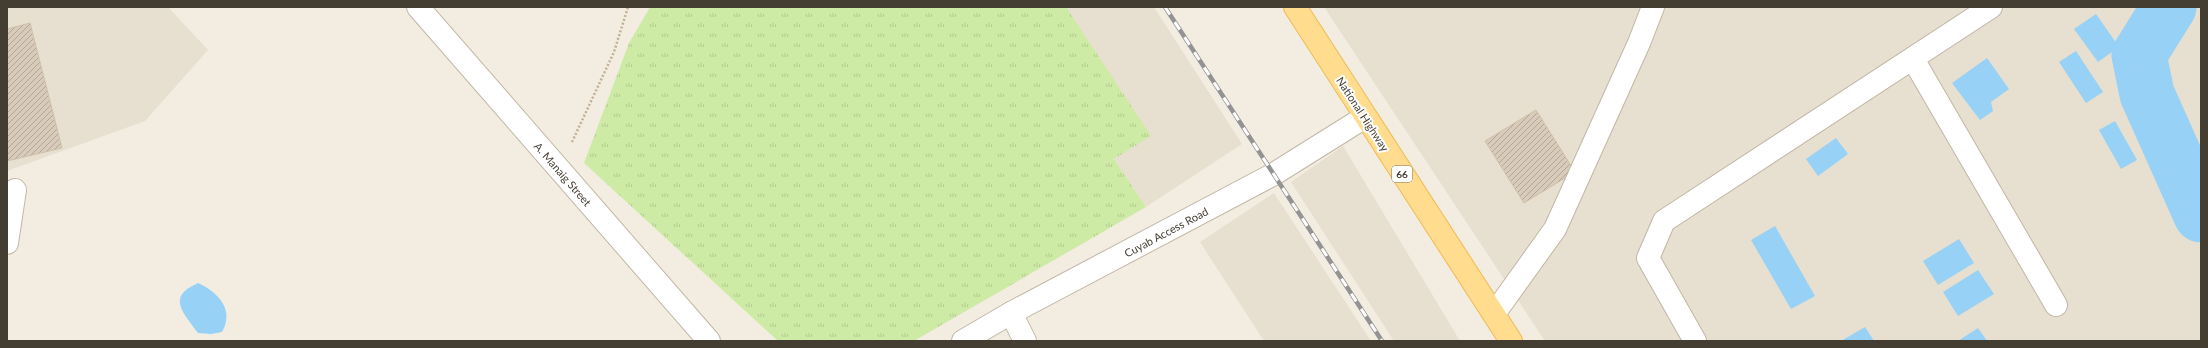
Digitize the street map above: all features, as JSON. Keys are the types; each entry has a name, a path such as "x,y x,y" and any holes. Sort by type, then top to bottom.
{"main road":[{"name":"National Highway","path":"1295,7 1511,341"}],"street":[{"name":"A. Manaig Street","path":"418,7 709,341"},
{"path":"1494,314 1555,229 1639,43 1653,7"},
{"path":"1695,341 1648,258 1664,221 1913,59 1990,7"},
{"path":"1913,59 2056,305"},
{"name":"Cuyab Access Road","path":"963,341 1011,313 1274,174 1365,117"},
{"path":"7,243 15,190"},
{"path":"1011,313 1025,341"}],"path":[{"path":"559,170 614,52 628,7"}],"shaded area":[{"path":"7,7 168,7 208,50 145,121 7,171"},
{"path":"1066,7 1154,7 1242,144 1146,207 1114,159 1150,136"},
{"path":"1324,7 2201,7 2201,341 1545,341"},
{"path":"1343,146 1460,341 1394,341 1291,182"},
{"path":"1274,193 1371,341 1264,341 1200,242"}],"green space":[{"path":"650,7 1066,7 1151,136 1114,159 1146,207 914,341 778,341 584,163 629,43"}],"water":[{"path":"2096,14 2119,47 2098,62 2074,29"},
{"path":"2076,51 2103,92 2086,103 2059,62"},
{"path":"1987,58 2009,89 1991,102 1993,111 1980,120 1952,83"},
{"path":"2115,121 2137,160 2121,169 2099,130"},
{"path":"1836,138 1848,154 1818,176 1806,159"},
{"path":"1775,226 1815,296 1791,309 1751,240"},
{"path":"1959,239 1974,263 1938,285 1923,261"},
{"path":"1978,270 1994,294 1958,316 1943,292"},
{"path":"198,283 212,291 218,297 225,309 227,316 226,324 222,332 211,334 198,333 183,312 180,305 182,294 188,288"},
{"path":"1865,327 1874,341 1841,341"},
{"path":"1978,328 1987,341 1958,341"}],"building":[{"path":"30,23 62,148 7,161 7,29"},
{"path":"1536,110 1575,172 1524,203 1485,141"}],"waterway":[{"path":"2169,7 2139,55 2147,94 2201,215"}],"railway":[{"path":"1165,7 1382,341"}]}
